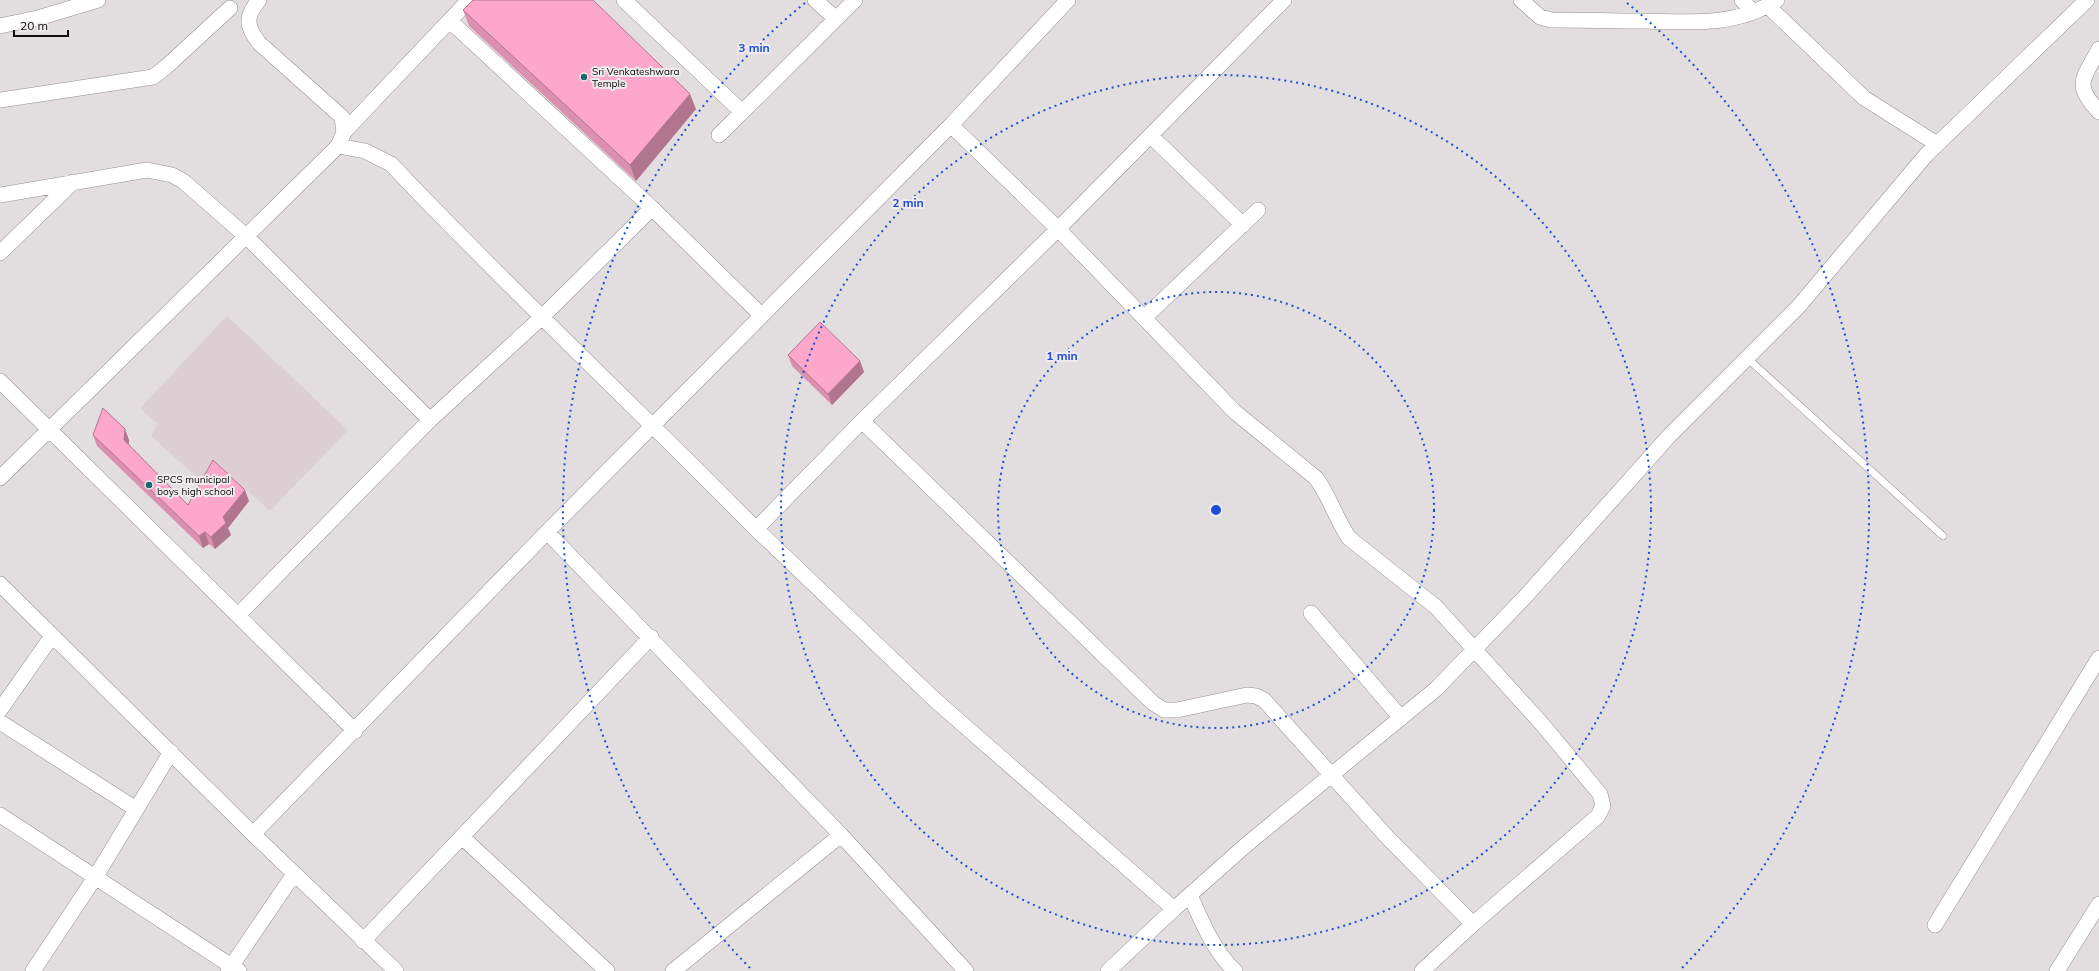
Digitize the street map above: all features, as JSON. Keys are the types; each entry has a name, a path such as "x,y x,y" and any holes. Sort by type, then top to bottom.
{"street":[{"path":"0,26 38,18 98,0"},
{"path":"259,0 252,9 248,21 251,32 259,43 342,117 341,139"},
{"path":"0,478 247,237 341,139 470,0"},
{"path":"624,0 742,112"},
{"path":"815,0 836,19"},
{"path":"719,135 854,0"},
{"path":"253,834 653,424 951,125 1068,0"},
{"path":"756,529 862,421 1058,230 1284,0"},
{"path":"1521,0 1540,17 1551,20 1707,22 1735,18 1753,12 1772,3 1864,98 1937,144"},
{"path":"1742,0 1753,12"},
{"path":"1108,971 1174,909 1262,832 1436,689 1525,597 1665,440 1812,292 1914,167 2087,0"},
{"path":"0,100 153,76 166,67 226,4 248,21"},
{"path":"450,21 652,208 761,315"},
{"path":"2099,49 2083,78 2082,88 2087,99 2099,112"},
{"path":"951,125 1058,230 1235,412 1316,478 1324,488 1340,524 1349,538 1432,604 1542,724 1600,794 1603,806 1598,816 1473,924 1422,971"},
{"path":"1151,136 1243,225"},
{"path":"341,139 391,164 542,317 653,424 756,529 935,700 1174,909"},
{"path":"0,195 147,170 172,175 183,181 247,237 430,420"},
{"path":"0,253 73,182"},
{"path":"238,614 430,420 542,317 652,208"},
{"path":"1144,318 1258,210"},
{"path":"0,381 51,429 355,731"},
{"path":"862,421 1153,703 1164,710 1177,710 1247,695 1256,696 1264,700 1388,838 1473,924"},
{"path":"547,532 842,835 966,971"},
{"path":"0,584 253,834 396,971"},
{"path":"1311,613 1401,718"},
{"path":"0,710 52,636"},
{"path":"363,941 650,637"},
{"path":"1935,925 2099,658"},
{"path":"0,722 136,809"},
{"path":"33,971 96,876 171,752"},
{"path":"0,815 96,876 233,969 294,874"},
{"path":"673,971 842,835"},
{"path":"462,837 606,971"},
{"path":"1190,895 1210,939 1226,962 1235,971"},
{"path":"2057,971 2099,904"}],"lane":[{"path":"1747,358 1943,536"}],"shaded area":[{"path":"227,316 348,430 270,511 220,466 201,481 151,436 158,424 140,408"}],"building":[{"path":"473,0 593,0 690,94 630,165 463,10"},
{"path":"820,322 860,361 828,394 788,355"},
{"name":"SPCS municipal boys high school","path":"103,408 125,429 124,440 188,505 213,460 245,490 223,517 226,523 211,537 205,532 199,536 93,435"}],"place":[{"name":"Sri Venkateshwara Temple","path":"584,77"},
{"name":"SPCS municipal boys high school","path":"149,485"}]}
